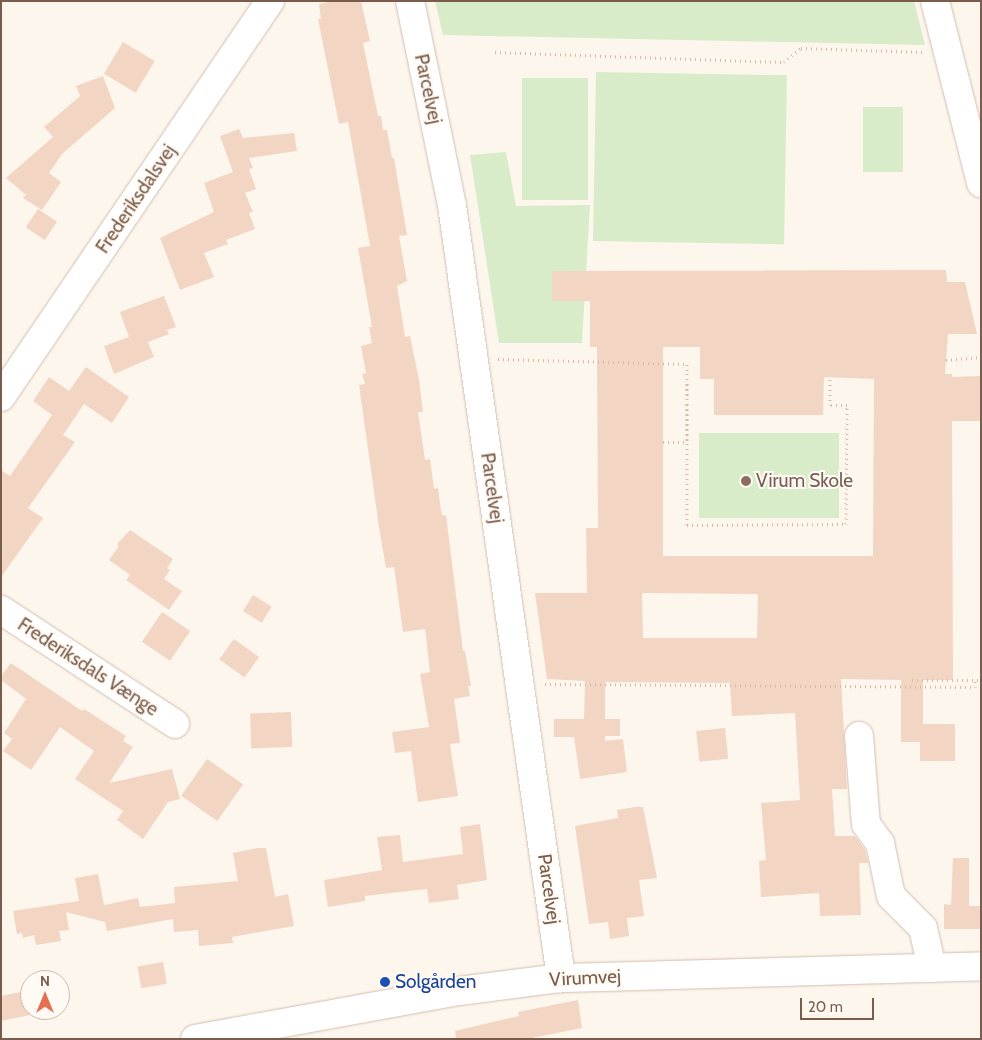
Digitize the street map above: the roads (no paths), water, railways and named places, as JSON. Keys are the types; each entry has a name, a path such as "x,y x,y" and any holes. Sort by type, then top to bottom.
{"street":[{"name":"Frederiksdalsvej","path":"1,397 270,1"},
{"name":"Parcelvej","path":"410,1 452,205 561,978"},
{"path":"935,1 981,183"},
{"name":"Frederiksdals Vænge","path":"1,610 175,724"},
{"path":"859,736 866,824 880,843 891,896 923,928 932,968"},
{"name":"Virumvej","path":"194,1039 459,991 561,978 981,966"}],"place":[{"name":"Virum Skole","path":"746,481"},
{"name":"Solgården","path":"385,982"}]}
